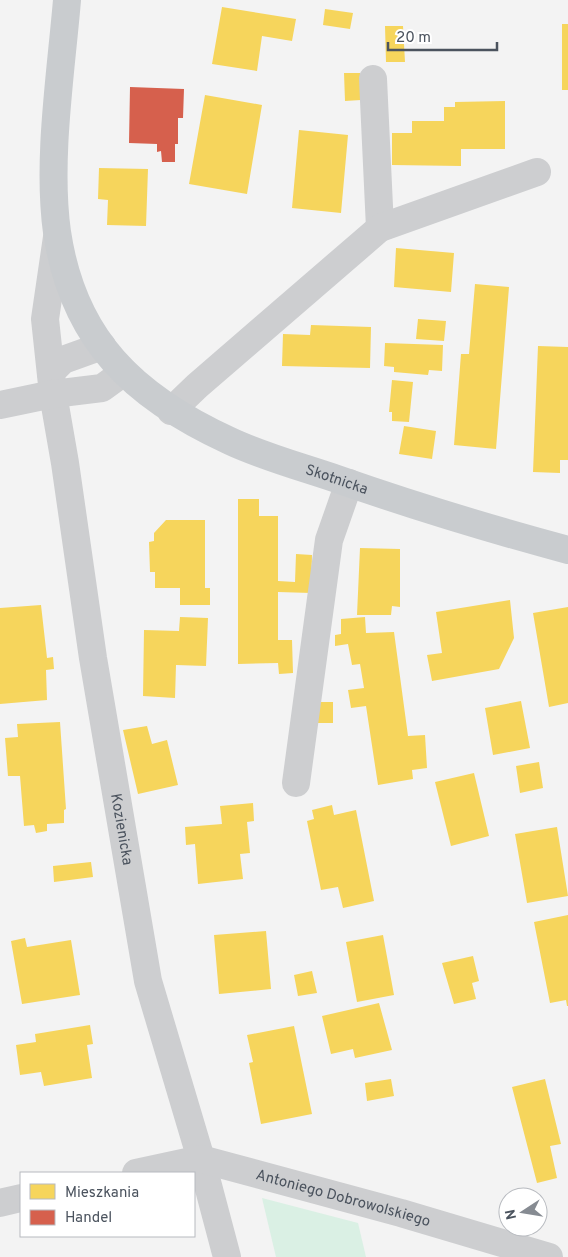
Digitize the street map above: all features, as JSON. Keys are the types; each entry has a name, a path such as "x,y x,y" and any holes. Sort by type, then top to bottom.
{"main road":[{"name":"Skotnicka","path":"67,0 55,152 54,193 57,233 68,280 84,322 124,372 146,393 172,411 231,442 480,526 568,550"}],"street":[{"path":"373,80 380,228"},
{"path":"172,411 204,380 380,228 537,172"},
{"path":"52,383 45,319 57,233"},
{"path":"52,383 63,360 102,346"},
{"path":"0,405 52,383 102,388 124,372"},
{"name":"Kozienicka","path":"52,383 67,472 93,658 148,981 201,1159 226,1257"},
{"path":"296,783 329,540 349,483"},
{"name":"Antoniego Dobrowolskiego","path":"141,1172 201,1159 401,1212 549,1257"},
{"path":"0,1202 20,1198"}],"green space":[{"path":"262,1198 358,1223 366,1257 276,1257"}],"building: Mieszkania":[{"path":"222,7 296,19 292,41 262,36 257,71 212,64"},
{"path":"325,9 353,13 350,29 323,25"},
{"path":"562,24 568,24 568,90 562,90"},
{"path":"385,26 403,26 405,62 386,62"},
{"path":"344,73 360,73 361,100 345,101"},
{"path":"205,95 262,105 247,194 189,184"},
{"path":"505,101 505,149 461,149 461,166 392,165 392,133 412,133 412,121 444,121 444,107 455,107 455,102"},
{"path":"299,130 348,135 341,213 292,208"},
{"path":"99,168 148,169 146,226 107,225 108,200 98,199"},
{"path":"396,248 454,253 451,292 394,287"},
{"path":"475,284 509,287 496,449 454,445 461,354 469,354"},
{"path":"418,319 446,321 444,341 416,339"},
{"path":"311,325 371,327 370,368 282,366 283,334 310,335"},
{"path":"385,343 443,345 442,371 429,370 428,375 394,372 394,367 384,366"},
{"path":"538,346 568,347 568,460 560,460 560,473 533,472"},
{"path":"392,380 413,382 409,422 392,421 392,412 389,412"},
{"path":"404,426 436,431 432,459 399,454"},
{"path":"238,499 259,499 259,516 278,516 278,581 295,582 296,554 312,555 311,593 278,592 278,640 292,640 293,673 279,674 278,663 238,664"},
{"path":"166,520 205,520 205,588 210,588 210,605 180,605 180,588 155,588 155,572 150,572 149,542 154,541 154,533"},
{"path":"360,548 400,549 400,607 392,606 391,615 357,615"},
{"path":"510,600 514,638 499,669 432,681 427,655 442,653 436,612"},
{"path":"41,605 47,658 53,657 54,669 46,670 47,700 0,704 0,608"},
{"path":"568,607 568,703 549,707 533,613"},
{"path":"180,617 208,618 206,666 176,665 175,698 143,696 144,630 179,631"},
{"path":"365,617 366,633 394,632 408,736 425,735 427,768 412,770 413,779 378,785 366,706 351,708 348,690 364,688 360,664 352,665 348,644 335,646 335,635 341,634 341,619"},
{"path":"521,701 530,748 493,755 485,708"},
{"path":"318,702 333,702 333,723 318,723"},
{"path":"60,722 66,809 64,810 64,823 47,824 47,831 36,833 34,825 24,826 20,776 8,776 5,738 18,737 17,724"},
{"path":"147,726 152,744 167,740 178,785 138,794 123,730"},
{"path":"539,762 543,788 520,793 516,766"},
{"path":"474,773 489,836 451,846 435,782"},
{"path":"253,803 254,821 247,822 250,853 240,854 243,879 198,884 195,844 186,845 185,827 222,824 220,806"},
{"path":"332,805 334,815 356,810 374,901 343,908 338,887 321,890 307,821 314,819 312,810"},
{"path":"557,827 568,896 527,903 515,834"},
{"path":"91,862 93,877 54,882 53,866"},
{"path":"568,915 567,1006 566,1000 550,1003 534,922"},
{"path":"266,931 271,989 219,994 214,935"},
{"path":"383,935 394,995 357,1002 346,942"},
{"path":"25,938 27,947 71,940 80,995 22,1004 11,941"},
{"path":"473,956 479,981 472,983 476,999 454,1004 442,963"},
{"path":"312,971 317,993 298,996 294,975"},
{"path":"379,1003 392,1050 355,1058 353,1049 331,1054 322,1016"},
{"path":"90,1025 93,1044 87,1045 92,1078 44,1086 41,1072 20,1075 16,1045 36,1042 35,1034"},
{"path":"294,1026 312,1114 261,1124 249,1063 253,1062 247,1035"},
{"path":"391,1079 394,1096 367,1101 365,1083"},
{"path":"545,1079 561,1144 550,1146 557,1178 537,1183 512,1087"}],"building: Handel":[{"path":"130,87 184,89 183,118 178,118 178,144 175,144 175,162 162,162 161,151 157,152 157,144 129,143"}]}
